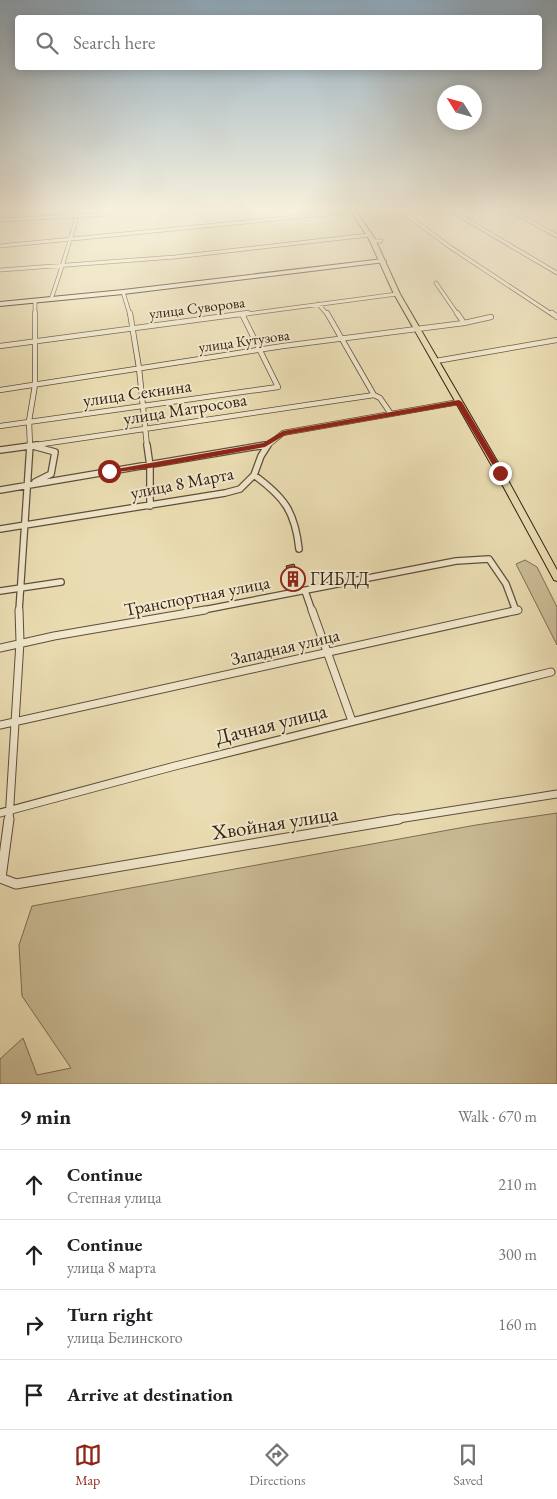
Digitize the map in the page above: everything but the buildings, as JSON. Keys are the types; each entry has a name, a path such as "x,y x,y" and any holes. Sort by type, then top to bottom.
{"main road":[{"path":"0,304 123,292 383,261 397,294 500,473 557,578"}],"street":[{"path":"51,299 65,261"},
{"path":"0,270 125,261"},
{"path":"471,261 557,317"},
{"path":"536,261 557,273"},
{"path":"436,283 464,322"},
{"path":"123,292 128,303 139,368 144,430 150,466 150,506"},
{"name":"улица Суворова","path":"0,346 397,294"},
{"path":"0,878 10,810 20,642 19,588 27,486 29,421 35,385 36,301"},
{"path":"318,304 329,316 374,395 380,398 391,414"},
{"path":"242,314 261,351"},
{"name":"улица Кутузова","path":"0,390 491,317"},
{"path":"436,361 557,340"},
{"name":"улица Секнина","path":"0,426 278,387 261,351"},
{"name":"улица Матросова","path":"0,450 374,395"},
{"path":"0,490 265,445 283,433 459,402"},
{"path":"27,486 52,474 55,452 29,445"},
{"name":"улица 8 Марта","path":"23,525 240,490 254,475 265,445"},
{"name":"улица 8 Марта","path":"254,475 279,492 292,510 299,549"},
{"path":"0,529 23,525"},
{"name":"Транспортная улица","path":"0,648 20,642 144,622 456,561 488,559"},
{"name":"Западная улица","path":"0,725 518,611 506,584 488,559"},
{"path":"0,591 61,582"},
{"path":"305,591 352,722"},
{"name":"Дачная улица","path":"0,813 551,672"},
{"name":"Хвойная улица","path":"0,878 16,884 181,854 557,794"}],"shaded area":[{"path":"525,560 537,567 557,607 557,645 516,564"},
{"path":"557,813 557,1084 0,1084 0,1059 23,1038 37,1075 71,1068 22,996 19,945 32,906 476,825"}],"place":[{"name":"ГИБДД","path":"293,579"}],"route":[{"path":"109,471 150,466 265,445 283,433 350,423 459,402 500,473"}]}
